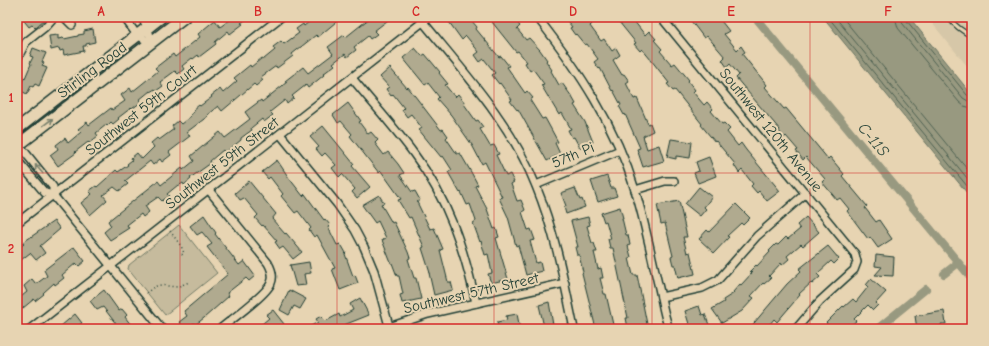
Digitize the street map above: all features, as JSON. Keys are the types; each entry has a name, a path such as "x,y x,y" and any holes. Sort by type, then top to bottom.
{"main road":[{"name":"Stirling Road","path":"17,129 161,17"},
{"name":"Stirling Road","path":"17,146 184,17"}],"street":[{"path":"17,59 26,42 45,27 54,17"},
{"path":"64,17 72,25"},
{"path":"124,17 137,35 151,43"},
{"path":"141,17 148,27 151,43"},
{"name":"Southwest 59th Court","path":"17,223 281,17"},
{"path":"538,17 579,72 620,150 635,190 669,329"},
{"name":"Southwest 120th Avenue","path":"661,17 853,250 857,262 854,270 820,301 796,329"},
{"path":"424,19 489,104 509,133 536,185 550,223 565,283 574,329"},
{"name":"Southwest 59th Street","path":"36,328 110,266 352,78 424,19"},
{"path":"352,78 414,154 439,195 459,240 476,303"},
{"path":"280,134 337,204 355,230 374,271 386,328"},
{"path":"17,150 24,151 53,186 53,194 162,329"},
{"name":"57th Pi","path":"536,185 620,150"},
{"path":"17,160 45,193 53,194"},
{"path":"635,190 665,181 674,181"},
{"path":"208,189 273,271 268,289 220,329"},
{"path":"661,297 702,288 713,284 722,276 757,236 806,193"},
{"name":"Southwest 57th Street","path":"386,328 428,314 565,283"}],"lane":[{"path":"948,17 956,27 963,32 971,34"}],"path":[{"path":"170,231 181,246 184,253 180,256"},
{"path":"146,293 159,285 172,288 189,282"}],"shaded area":[{"path":"927,17 972,17 972,72"},
{"path":"179,225 217,273 165,315 128,269 129,265"}],"water":[{"path":"823,17 909,17 972,95 972,199"}],"building":[{"path":"21,17 47,17 35,28 32,25 29,27"},
{"path":"234,17 249,17 241,23 243,24 230,34 228,31 215,42 216,44 199,57 198,55 193,59 192,58 182,66 184,69 178,74 175,71 160,82 163,86 156,91 155,89 150,91 139,100 141,102 118,118 119,119 113,124 111,122 107,126 106,125 96,133 98,136 58,166 50,155 58,149 56,145 65,138 68,143 81,132 78,129 87,122 89,125 111,108 112,110 125,101 121,95 130,88 132,92 158,71 155,68 173,54 175,57 200,37 198,34 215,20 220,27"},
{"path":"315,17 342,17 318,37 316,35 277,68 276,66 261,77 263,80 256,86 254,84 222,111 218,106 207,115 208,116 187,132 190,136 169,152 171,155 162,162 160,159 153,165 150,161 125,181 128,184 119,191 114,187 103,195 107,200 90,215 81,203 92,194 89,191 96,186 97,187 116,170 118,172 128,165 127,164 132,160 131,158 137,153 142,159 154,147 151,143 157,138 159,140 174,129 172,126 178,121 181,124 191,116 190,115 194,112 193,110 212,97 211,96 220,89 223,93 237,81 234,78 250,65 251,67 262,58 264,59 275,50 273,47 281,41 284,44 299,33 296,29 303,24 304,26"},
{"path":"371,17 392,17 374,31 377,34 370,39 368,36 354,47 356,50 347,57 345,54 333,63 335,65 323,74 324,75 308,88 306,85 292,96 294,98 287,104 285,100 270,112 273,115 264,122 262,119 251,128 252,130 241,138 241,140 225,153 223,150 210,161 211,163 190,178 191,179 184,185 183,183 178,185 167,194 169,196 162,201 158,197 145,206 149,212 143,217 141,214 127,225 129,228 110,240 104,232 111,226 108,221 158,181 161,185 182,168 183,170 194,161 191,156 220,132 225,138 250,119 245,112 261,100 262,102 303,67 308,73 333,54 328,47 344,35 346,37"},
{"path":"455,17 465,17 469,22 471,20 477,27 476,29 499,57 501,56 509,66 507,67 525,93 527,91 533,98 530,100 542,119 545,118 558,142 555,143 560,154 547,161 518,109 517,110 510,101 512,100 500,83 499,84 492,75 495,73 484,59 480,62 475,55 479,52 466,36 462,40 449,22"},
{"path":"498,17 507,17 510,21 513,18 520,26 517,29 526,40 529,38 540,50 547,60 546,61 559,85 562,83 572,97 576,104 574,105 585,122 593,142 580,148 574,137 572,138 568,130 571,129 562,113 559,115 541,85 544,84 533,69 530,71 525,63 527,62 518,51 516,52 492,22"},
{"path":"564,17 587,17 592,24 590,26 601,41 604,39 612,51 616,48 620,55 613,60 622,75 624,74 629,81 626,83 634,99 637,98 648,124 650,123 653,131 643,136 647,149 659,145 664,161 643,167 637,149 640,148 625,114 624,115 619,106 621,105 600,68 599,69 594,62 598,59 587,44 585,45 576,34 575,35 570,28 572,27"},
{"path":"615,17 638,17 634,21 645,35 649,31 656,39 654,40 662,49 660,51 672,65 675,63 689,80 688,81 695,90 693,92 704,105 707,102 713,109 711,111 722,124 724,123 730,129 727,132 738,146 741,143 780,191 767,201 759,191 757,193 751,186 753,184 742,170 739,173 734,165 735,164 701,125 702,124 675,90 673,91 667,84 669,83 642,49 640,51 634,44 636,43"},
{"path":"688,17 718,17 729,31 724,34 737,50 741,46 745,52 742,54 767,85 765,87 784,109 786,108 828,159 830,157 844,174 842,176 867,206 865,208 876,222 879,220 892,239 878,248 870,237 868,239 847,211 849,209 840,198 837,200 822,182 825,179 806,157 803,160 796,151 798,150 786,136 784,138 779,131 780,130 736,78 739,75 730,64 727,67 722,60 725,57 707,36 704,38"},
{"path":"93,29 95,42 83,46 84,51 64,55 63,50 60,51 59,48 51,50 49,36 58,35 58,39 64,39 84,34 84,31"},
{"path":"33,48 46,53 42,66 47,68 39,86 35,84 33,87 31,86 27,94 17,89 17,80 22,82 24,77 25,78 33,57 30,56"},
{"path":"415,48 422,56 425,54 440,72 439,73 448,84 445,85 455,97 458,94 476,121 478,120 483,127 480,129 490,146 494,145 499,154 496,155 506,176 510,174 514,182 511,184 517,201 521,200 525,210 522,212 528,230 531,229 535,240 530,241 536,263 540,262 542,271 526,275 518,245 516,246 508,217 499,198 502,197 485,162 482,164 472,145 451,115 437,99 439,97 428,83 425,85 403,58"},
{"path":"390,68 407,88 408,87 441,130 443,129 448,136 446,138 457,154 460,153 471,172 478,185 475,186 487,209 494,229 496,228 499,237 496,238 508,279 491,283 488,274 492,273 488,254 485,255 473,223 476,221 470,204 467,205 461,192 460,193 448,172 452,170 443,156 441,157 419,130 422,128 411,114 407,117 402,110 404,108 393,94 391,96 386,89 389,87 380,77"},
{"path":"348,103 368,134 371,132 378,140 375,143 384,155 388,152 398,164 404,173 400,175 412,192 415,191 420,200 417,202 430,229 434,228 443,249 440,250 448,282 451,282 453,290 434,295 430,273 422,248 424,247 411,217 409,218 398,200 401,199 381,171 379,173 350,136 352,134 341,121 338,123 333,115"},
{"path":"323,126 354,164 352,166 370,187 357,198 352,192 355,189 342,174 339,177 332,168 336,165 325,153 322,156 316,149 319,147 310,137"},
{"path":"671,139 692,142 690,158 676,156 676,159 667,157"},
{"path":"709,157 716,176 698,183 694,173 699,171 696,162"},
{"path":"277,160 303,196 305,194 324,220 325,219 330,225 328,227 337,245 340,244 346,253 345,254 353,276 355,275 358,283 340,290 332,269 335,268 317,235 314,237 309,230 311,228 298,211 295,213 281,196 283,194 270,177 268,179 262,172"},
{"path":"607,176 611,188 614,188 617,196 598,202 591,181"},
{"path":"249,181 276,214 272,219 302,252 293,259 283,247 280,249 275,242 277,241 255,218 258,215 244,198 240,200 235,193"},
{"path":"699,187 712,197 704,207 706,209 700,216 685,204"},
{"path":"575,188 585,207 566,214 564,207 566,206 561,193"},
{"path":"379,195 384,203 381,204 392,223 394,222 408,252 410,258 408,259 414,278 416,278 421,299 402,303 400,295 403,294 399,276 397,276 382,240 386,238 378,221 375,223 362,205"},
{"path":"679,201 687,237 683,237 687,253 690,252 695,274 678,278 675,265 673,265 671,257 673,256 665,223 661,224 657,205"},
{"path":"736,204 750,218 743,225 741,223 727,236 729,237 714,253 699,239 707,230 709,232"},
{"path":"620,207 626,235 628,235 630,245 628,246 631,257 629,258 633,275 637,275 648,329 628,328 626,318 628,318 613,248 610,248 608,239 611,239 606,221 604,222 601,213"},
{"path":"204,215 216,233 215,234 239,265 244,261 255,276 249,281 246,278 227,293 229,296 204,318 195,325 194,323 185,329 179,322 187,316 184,311 228,274 207,247 212,244 202,232 197,235 190,226"},
{"path":"588,217 590,225 587,226 592,243 594,243 597,252 594,252 598,269 601,268 603,278 600,278 604,294 606,294 614,329 596,329 579,255 577,255 575,247 578,247 571,221"},
{"path":"806,217 819,232 803,246 801,244 787,256 789,259 782,265 781,263 769,276 771,278 764,284 763,283 751,296 754,298 742,311 722,323 712,309 724,302 723,300 734,293 733,292 740,284 741,285 752,273 750,271 756,265 757,266 776,244 778,245 786,237 788,239 800,229 797,225"},
{"path":"54,221 60,229 40,246 45,253 36,260 30,253 17,263 17,249 24,244 22,243"},
{"path":"828,246 839,259 834,264 831,261 817,274 820,277 799,294 800,295 777,322 774,319 766,329 749,329 787,284 801,271 799,269"},
{"path":"74,247 85,261 79,266 76,263 62,275 64,278 55,285 54,283 43,293 44,294 35,301 34,299 17,313 17,300 27,292 24,286 32,279 36,284 47,276 44,270"},
{"path":"876,255 894,257 893,276 875,275 882,267 875,266"},
{"path":"309,262 311,273 304,274 306,285 296,286 290,265"},
{"path":"871,279 886,292 876,303 878,305 873,310 868,305 854,319 856,321 847,329 832,329 826,323 843,306 844,307 853,299 856,302 868,287 866,285"},
{"path":"104,290 119,311 122,309 127,315 125,317 134,329 120,329 103,307 97,310 90,301"},
{"path":"289,290 306,299 300,309 294,306 289,315 280,310"},
{"path":"360,298 369,315 344,325 345,327 341,329 306,329 318,322 316,319 321,316 326,321 339,314 340,317 353,310 350,304"},
{"path":"549,302 553,325 544,327 539,305"},
{"path":"699,306 702,315 705,314 709,325 699,329 689,329 685,311"},
{"path":"273,310 284,324 279,329 256,329 269,318 266,315"},
{"path":"944,311 946,324 941,324 942,329 917,329 915,316"},
{"path":"75,314 82,323 74,329 64,329 61,326"},
{"path":"517,314 520,329 499,329 497,322 507,320 506,316"}],"waterway":[{"name":"C-11S","path":"755,17 972,279"},
{"path":"944,274 958,263"},
{"path":"877,329 926,289"}]}
